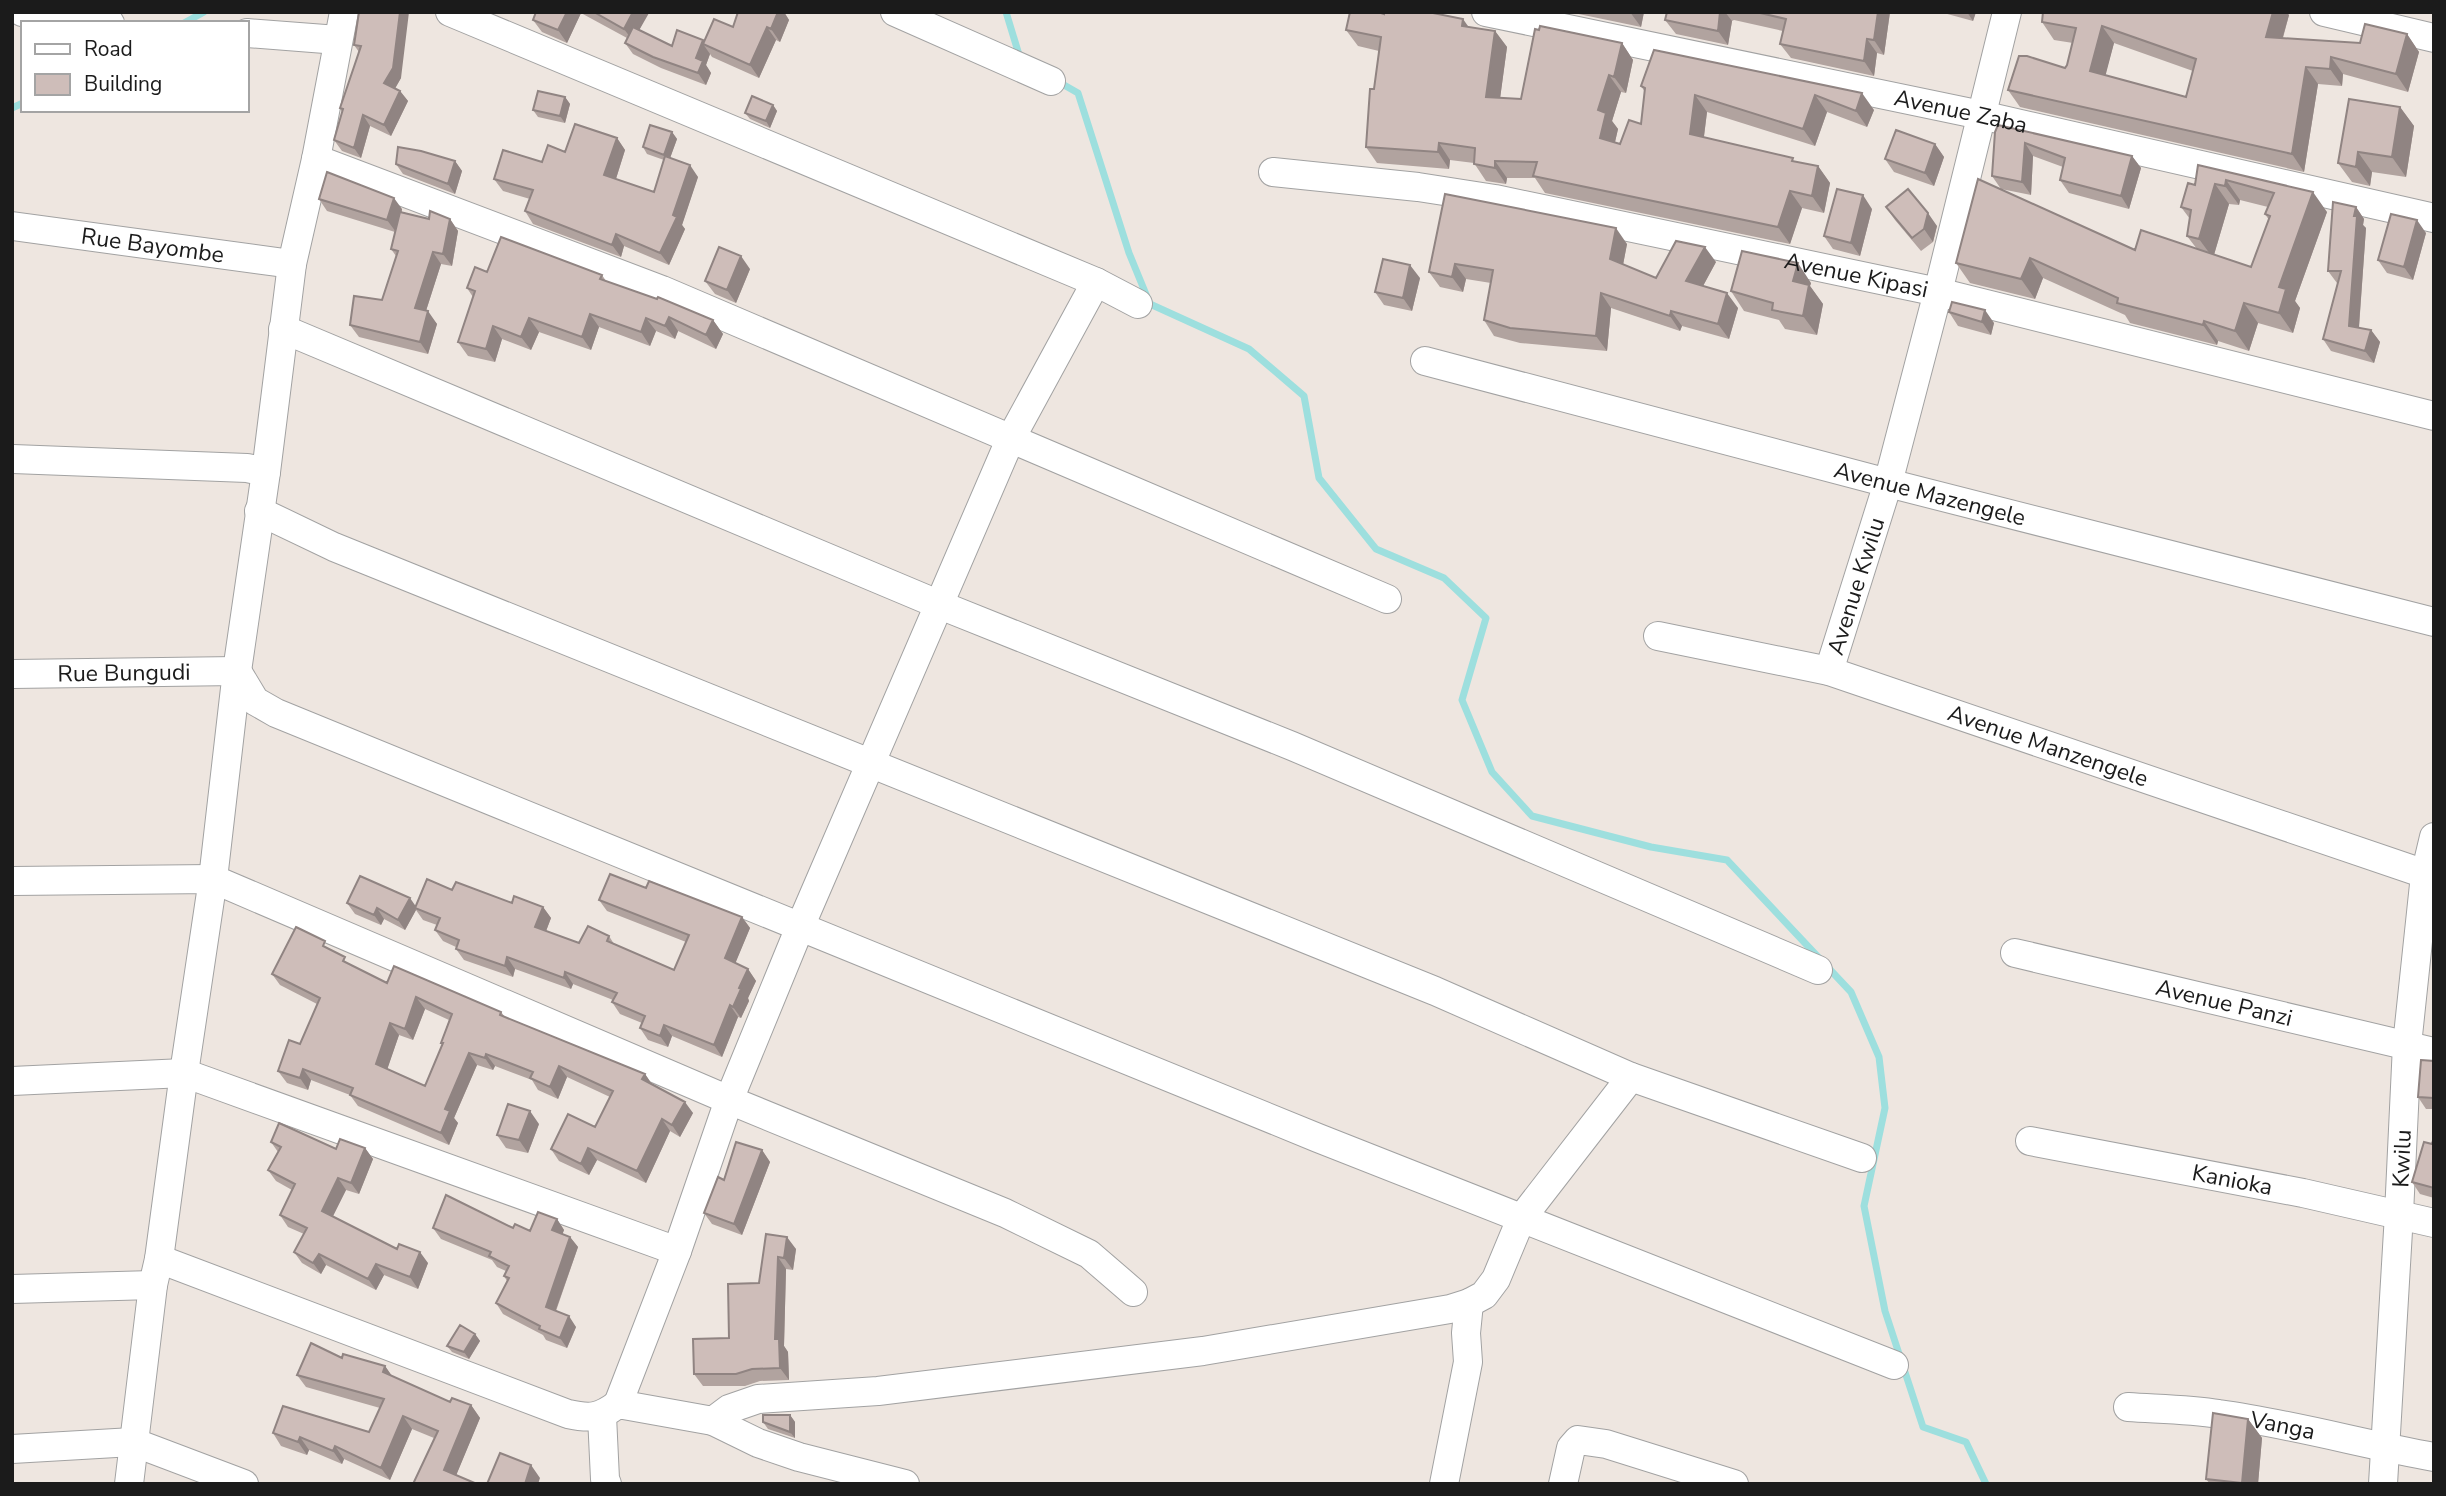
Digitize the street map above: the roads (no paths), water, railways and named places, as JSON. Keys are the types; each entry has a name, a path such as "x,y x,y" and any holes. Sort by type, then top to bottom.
{"street":[{"path":"22,12 94,21"},
{"path":"129,1484 156,1272 213,879 237,671 267,472 292,264 316,159 344,12"},
{"path":"450,12 1096,282 1138,303"},
{"path":"895,12 1051,81"},
{"name":"Avenue Zaba","path":"1486,12 1981,115 2434,218"},
{"name":"Avenue Kwilu","path":"1829,671 1888,483 2007,12"},
{"path":"2324,12 2434,38"},
{"path":"248,33 338,40"},
{"path":"316,159 662,290 1387,599"},
{"name":"Avenue Kipasi","path":"1273,172 1418,187 1495,199 1938,292 2434,416"},
{"name":"Rue Bayombe","path":"12,226 292,264"},
{"path":"607,1484 610,1410 677,1251 729,1100 800,927 1010,440 1096,282"},
{"path":"283,329 940,606 1292,746 1818,970"},
{"name":"Avenue Mazengele","path":"1425,361 1888,483 2434,622"},
{"path":"13,459 247,468 267,472"},
{"path":"259,511 334,547 1435,990 1631,1077 1862,1158"},
{"name":"Avenue Manzengele","path":"1658,636 1829,671 2429,876"},
{"path":"237,671 255,701 276,713 1521,1219 1894,1365"},
{"name":"Rue Bungudi","path":"12,674 237,671"},
{"name":"Kwilu","path":"2383,1484 2407,1045 2434,837"},
{"path":"12,881 213,879 729,1100 1005,1213 1088,1254 1133,1292"},
{"name":"Avenue Panzi","path":"2015,953 2434,1052"},
{"path":"12,1081 184,1073 677,1251"},
{"path":"713,1421 729,1409 758,1399 878,1391 1203,1350 1469,1303 1484,1295 1496,1279 1521,1219 1631,1077"},
{"name":"Kanioka","path":"2030,1141 2303,1193 2434,1223"},
{"path":"12,1289 156,1272 568,1414 585,1418 610,1410 713,1421 758,1443 799,1457 905,1484"},
{"path":"1444,1484 1468,1362 1466,1333 1469,1303"},
{"name":"Vanga","path":"2129,1407 2218,1413 2434,1457"},
{"path":"1563,1484 1571,1448 1578,1440 1588,1440 1734,1484"},
{"path":"12,1449 133,1442 244,1484"}],"waterway":[{"path":"188,21 204,12"},
{"path":"1006,12 1020,58"},
{"path":"1057,81 1078,93 1129,253 1150,304 1249,349 1304,396 1319,478 1376,549 1444,578 1486,618 1462,700 1492,772 1532,816 1651,847 1727,860 1851,992 1879,1057 1885,1108 1864,1206 1885,1311 1923,1427 1966,1442 1986,1484"},
{"path":"12,108 21,104"}]}
